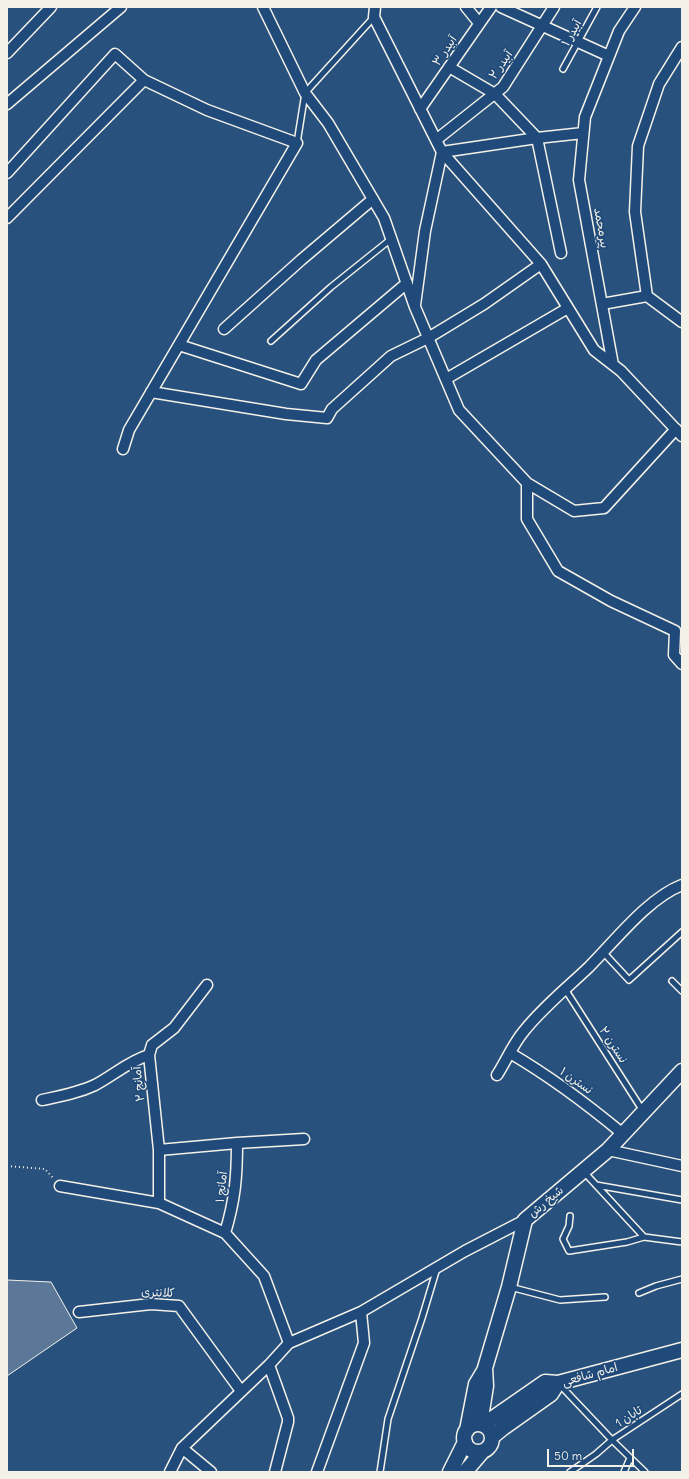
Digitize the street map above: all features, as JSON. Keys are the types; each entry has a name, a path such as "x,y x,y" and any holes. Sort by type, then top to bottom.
{"street":[{"path":"7,53 52,7"},
{"path":"7,104 120,7"},
{"path":"263,7 305,93 328,123 384,218 415,307 459,410 527,483 574,511 604,508 679,433 621,371 594,350 541,264 442,152 374,18 375,7"},
{"path":"466,7 479,23"},
{"name":"آبیدر ۳","path":"420,109 491,7"},
{"path":"501,7 609,56"},
{"name":"آبیدر ۲","path":"436,140 503,87 554,7"},
{"name":"پیرمحمد","path":"613,365 579,180 585,117 619,31 636,7"},
{"path":"646,296 635,212 638,146 659,84 682,47"},
{"path":"7,173 115,54 144,80 207,110 297,143 128,430 123,449"},
{"path":"449,66 495,94 537,138 561,253"},
{"path":"7,218 144,80"},
{"path":"442,152 583,133"},
{"path":"415,307 425,231 442,152"},
{"path":"224,329 301,260 373,199"},
{"path":"151,392 286,414 327,418 332,409 391,356 428,338 484,304 541,264"},
{"path":"179,345 301,384 316,360 407,283"},
{"path":"602,304 646,296 682,322"},
{"path":"446,379 568,308"},
{"path":"527,483 527,519 558,571 611,601 675,631 674,655 682,664"},
{"path":"497,1075 523,1032 543,1009 603,952 641,913 674,888 682,885"},
{"name":"آمانج ۲","path":"159,1203 158,1150 149,1055 152,1046 174,1028 207,985"},
{"name":"نسترن ۱","path":"510,1053 528,1063 582,1100 623,1134"},
{"path":"42,1100 78,1093 138,1059 149,1055"},
{"name":"شیخ رش","path":"482,1424 486,1386 485,1368 509,1287 525,1220 608,1150 682,1070"},
{"path":"158,1150 304,1139"},
{"name":"آمانج ۱","path":"225,1233 232,1210 237,1180 237,1143"},
{"path":"608,1150 682,1166"},
{"path":"60,1186 159,1203 225,1233 264,1276 289,1343"},
{"path":"170,1472 182,1448 269,1365 289,1343 361,1312 525,1220"},
{"name":"کلانتری","path":"79,1312 151,1304 179,1306 241,1391"},
{"path":"317,1472 364,1343 361,1312"},
{"name":"امام شافعی","path":"492,1438 503,1428 551,1394 558,1383 682,1350"},
{"path":"269,1365 288,1418 275,1472"},
{"path":"482,1452 470,1449 466,1436 476,1384 485,1368"},
{"path":"450,1472 472,1425 482,1424 545,1382 558,1383"},
{"path":"465,1472 482,1452 489,1448 492,1438 490,1430 482,1424"},
{"path":"182,1448 211,1472"}],"lane":[{"name":"آبیدر ۱","path":"563,69 598,7"},
{"path":"297,143 305,93 374,18"},
{"path":"271,341 331,287 391,239"},
{"path":"603,952 630,980 682,932"},
{"path":"672,981 682,991"},
{"name":"نسترن ۲","path":"565,989 644,1112"},
{"path":"583,1171 644,1237"},
{"path":"596,1185 682,1200"},
{"path":"570,1216 569,1226 563,1239 569,1251 627,1242 644,1237 682,1242"},
{"path":"380,1472 388,1419 437,1268"},
{"path":"639,1293 656,1286 682,1279"},
{"path":"509,1287 560,1300 605,1297"},
{"path":"558,1383 612,1440 645,1472"},
{"name":"تابان 1","path":"570,1472 612,1440 682,1394"},
{"path":"624,1472 630,1458"}],"path":[{"path":"7,1166 45,1169 60,1186"}],"building":[{"path":"7,1280 51,1282 77,1328 7,1376"}]}
